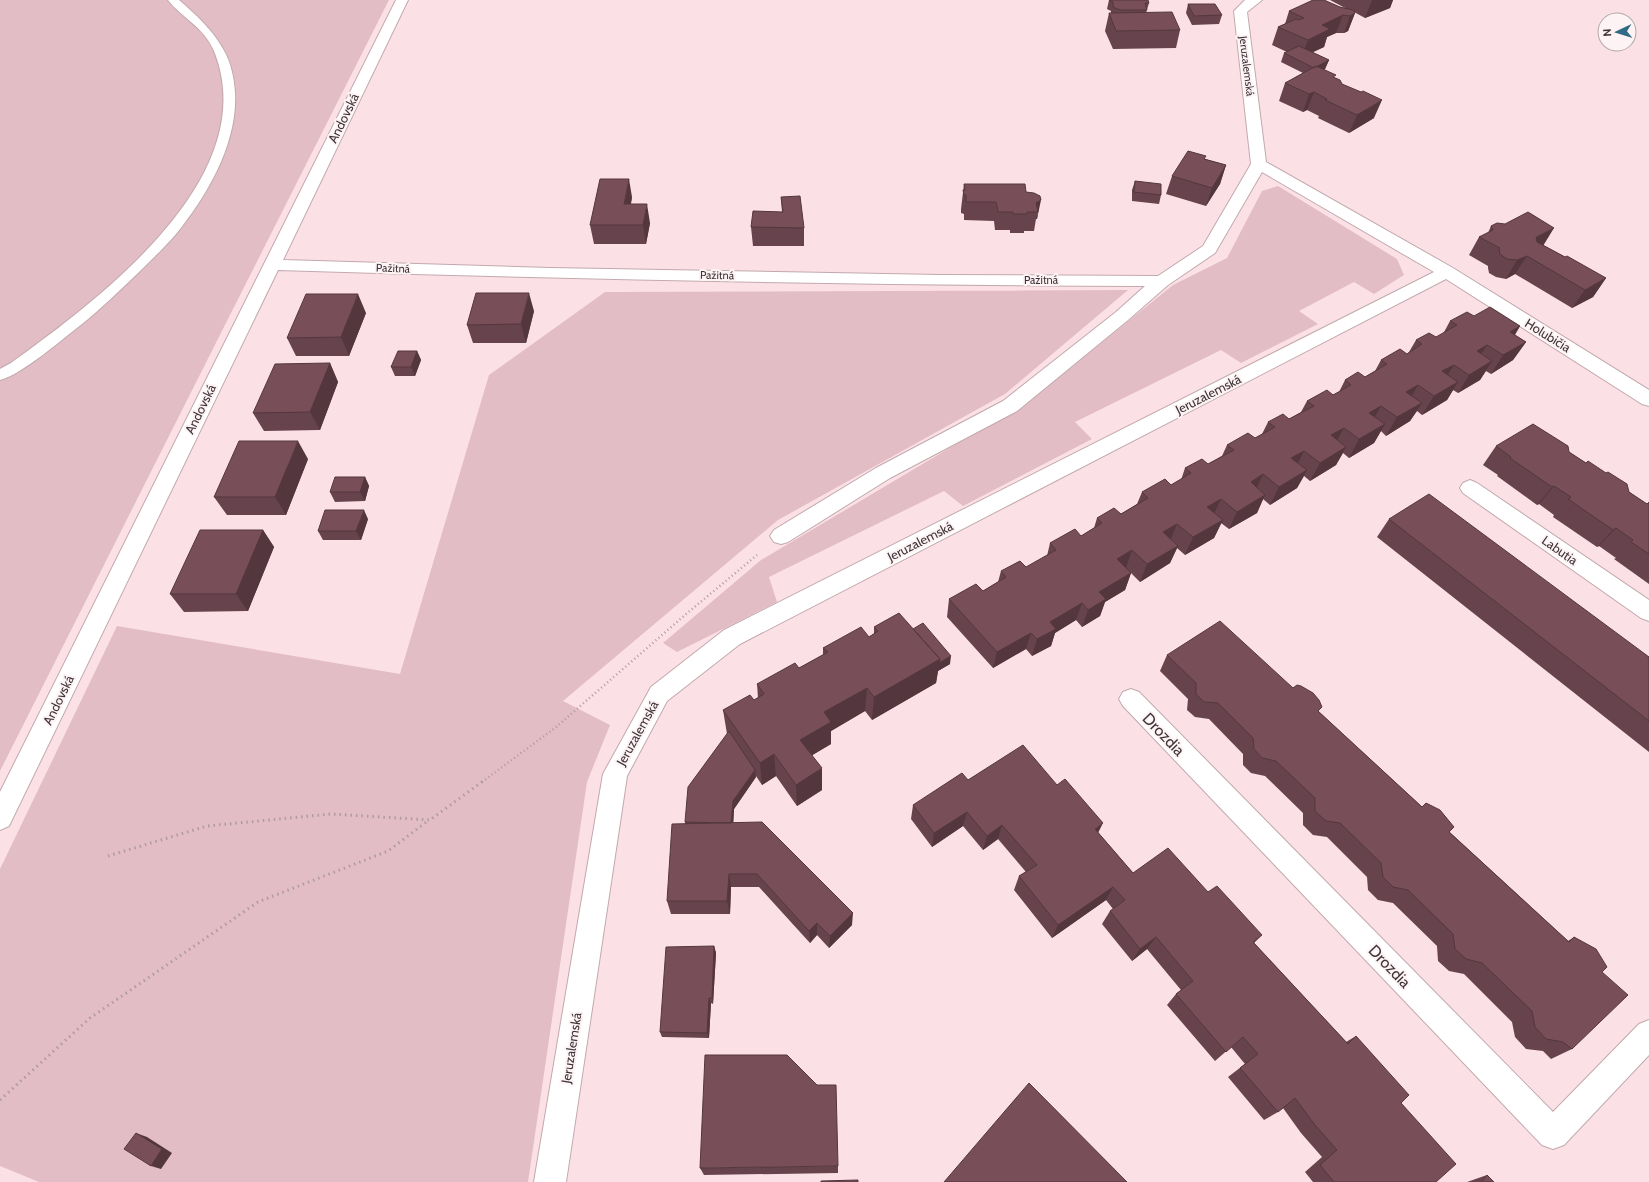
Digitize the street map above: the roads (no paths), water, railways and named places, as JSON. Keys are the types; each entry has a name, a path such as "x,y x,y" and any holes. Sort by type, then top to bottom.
{"street":[{"name":"Andovská","path":"0,818 402,0"},
{"name":"Jeruzalemská","path":"1256,0 1247,4 1240,11 1259,164"},
{"path":"781,536 883,474 1010,406 1122,316 1162,281 1209,249 1259,164 1447,272"},
{"name":"Pažitná","path":"271,265 550,273 940,280 1162,281"},
{"name":"Jeruzalemská","path":"550,1182 615,774 659,694 732,638 1447,272"},
{"name":"Holubičia","path":"1447,272 1649,399"},
{"name":"Labutia","path":"1470,488 1649,612"},
{"name":"Drozdia","path":"1131,699 1553,1134 1649,1034"}],"lane":[{"path":"0,375 16,366 106,297 151,252 184,214 203,186 221,148 230,113 230,80 222,54 201,22 173,0"}]}
